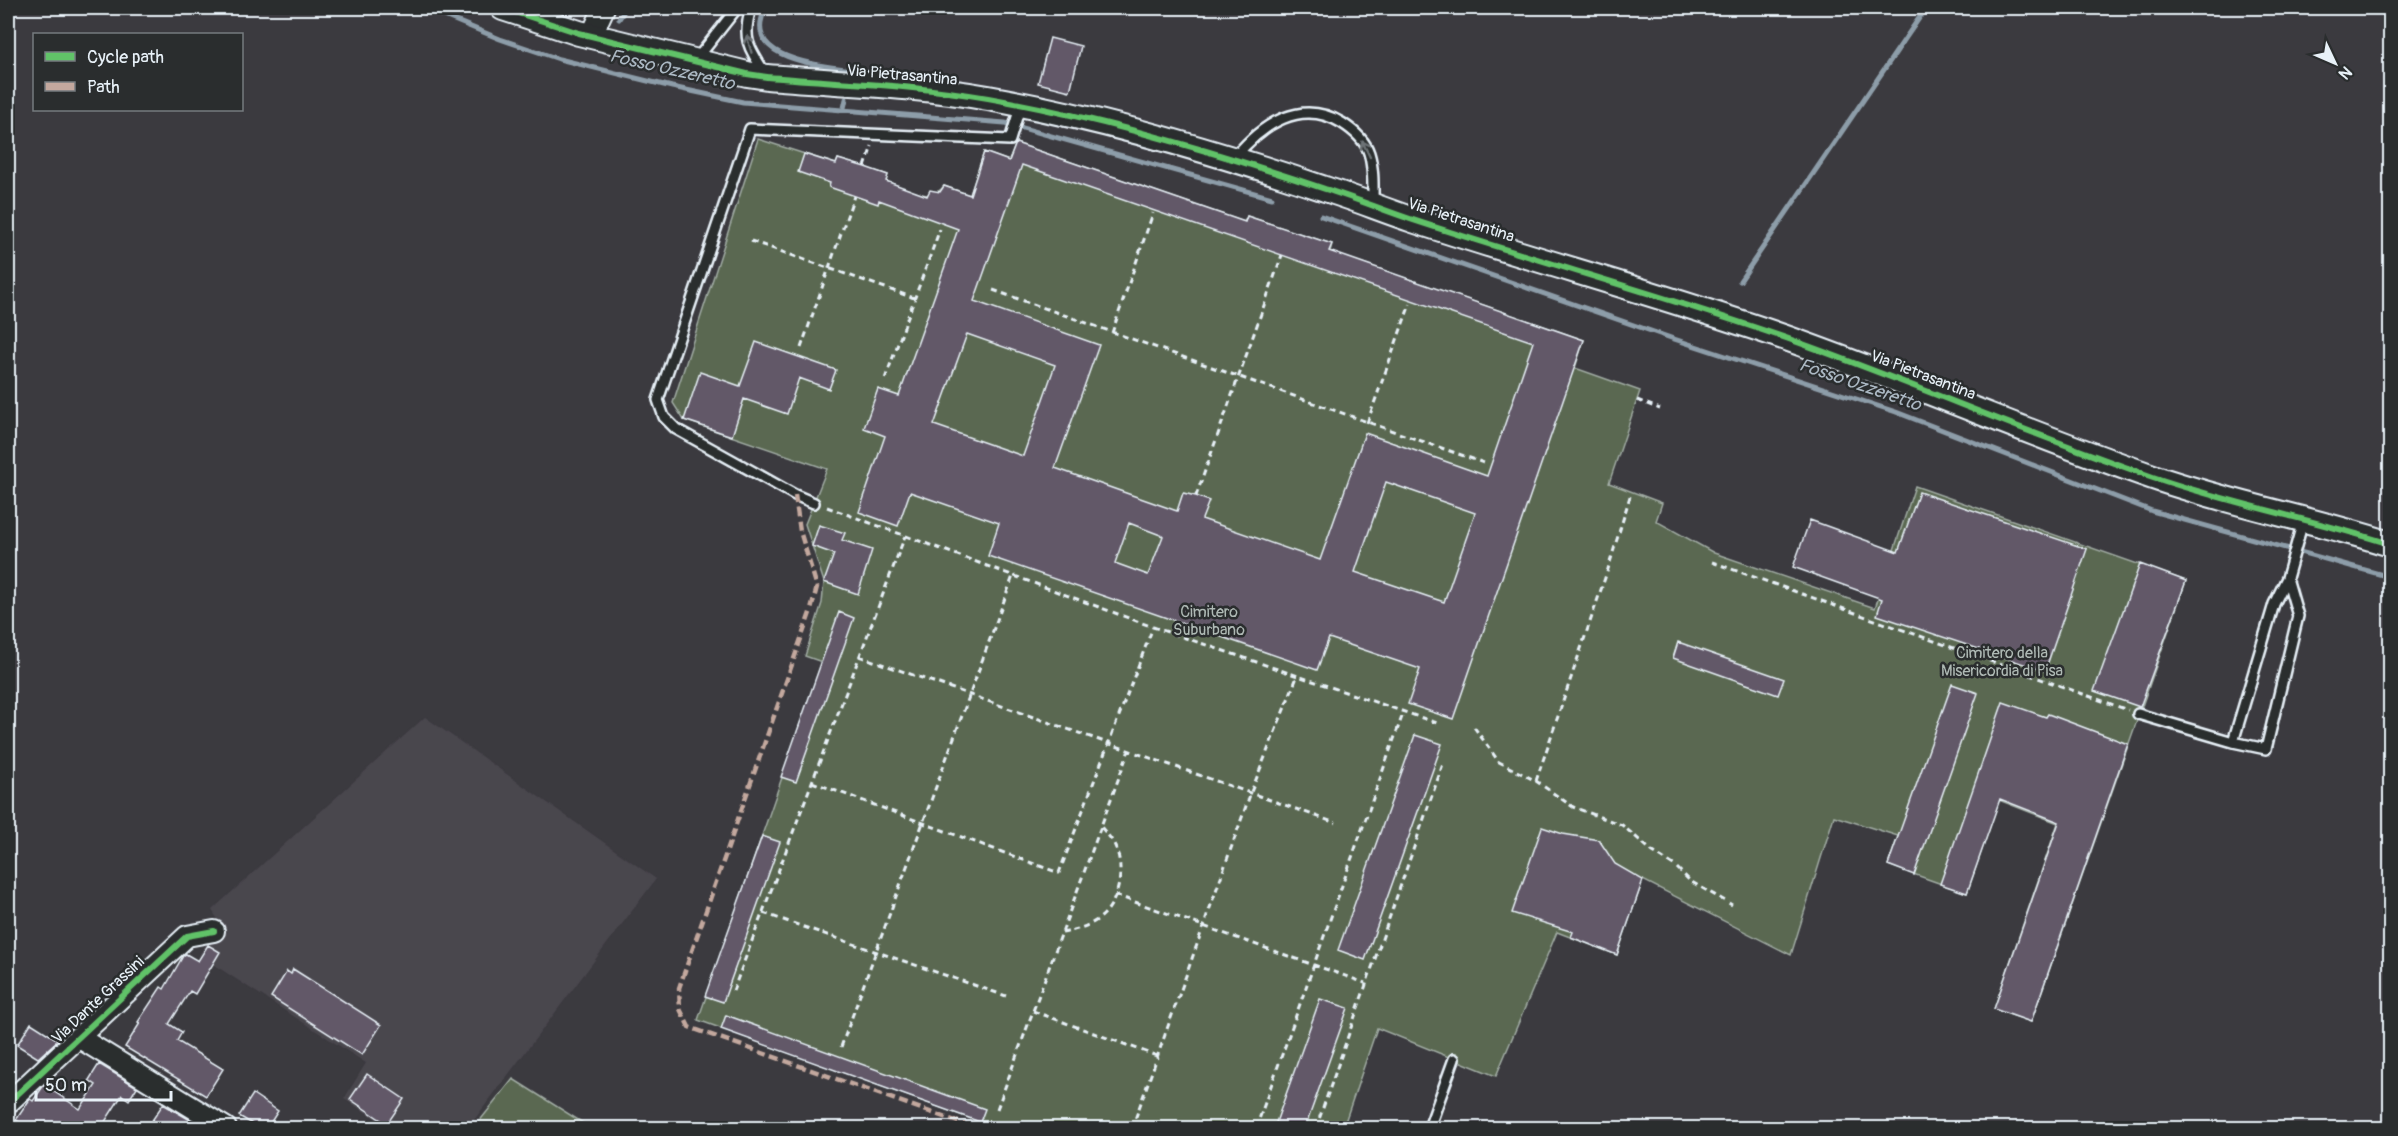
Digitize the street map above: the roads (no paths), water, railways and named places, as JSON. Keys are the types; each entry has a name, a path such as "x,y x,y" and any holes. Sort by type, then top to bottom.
{"street":[{"name":"Via Pietrasantina","path":"503,8 591,36 767,78 930,90 1168,141 1781,337 1865,366 2081,451 2301,528 2391,544"},
{"path":"591,36 604,8"},
{"name":"Via Dante Grassini","path":"8,1103 187,936 214,931"},
{"path":"78,1037 226,1128"}],"lane":[{"path":"694,62 737,8"},
{"path":"751,8 745,27 747,40 767,78"},
{"path":"814,503 795,495 676,429 664,417 658,400 750,129 1010,140 1019,110"},
{"path":"1233,160 1252,138 1284,116 1306,112 1332,117 1356,133 1369,152 1372,165 1373,206"},
{"path":"2233,742 2274,604 2287,578 2301,528"},
{"path":"2138,714 2233,742 2266,749 2298,616 2287,578"},
{"path":"1429,1128 1455,1059"}],"waterway":[{"name":"Fosso Ozzeretto","path":"425,8 500,39 559,59 672,87 743,102 1005,123 1272,198"},
{"path":"619,19 626,8"},
{"path":"766,8 761,25 764,38 773,49 803,62 851,70"},
{"path":"1740,281 1926,8"},
{"path":"844,108 846,99"},
{"name":"Fosso Ozzeretto","path":"1321,216 1671,338 1896,412 2152,511 2390,577"}],"park label":[{"name":"Cimitero Suburbano","path":"1209,621"},
{"name":"Cimitero della Misericordia di Pisa","path":"2002,662"}]}
